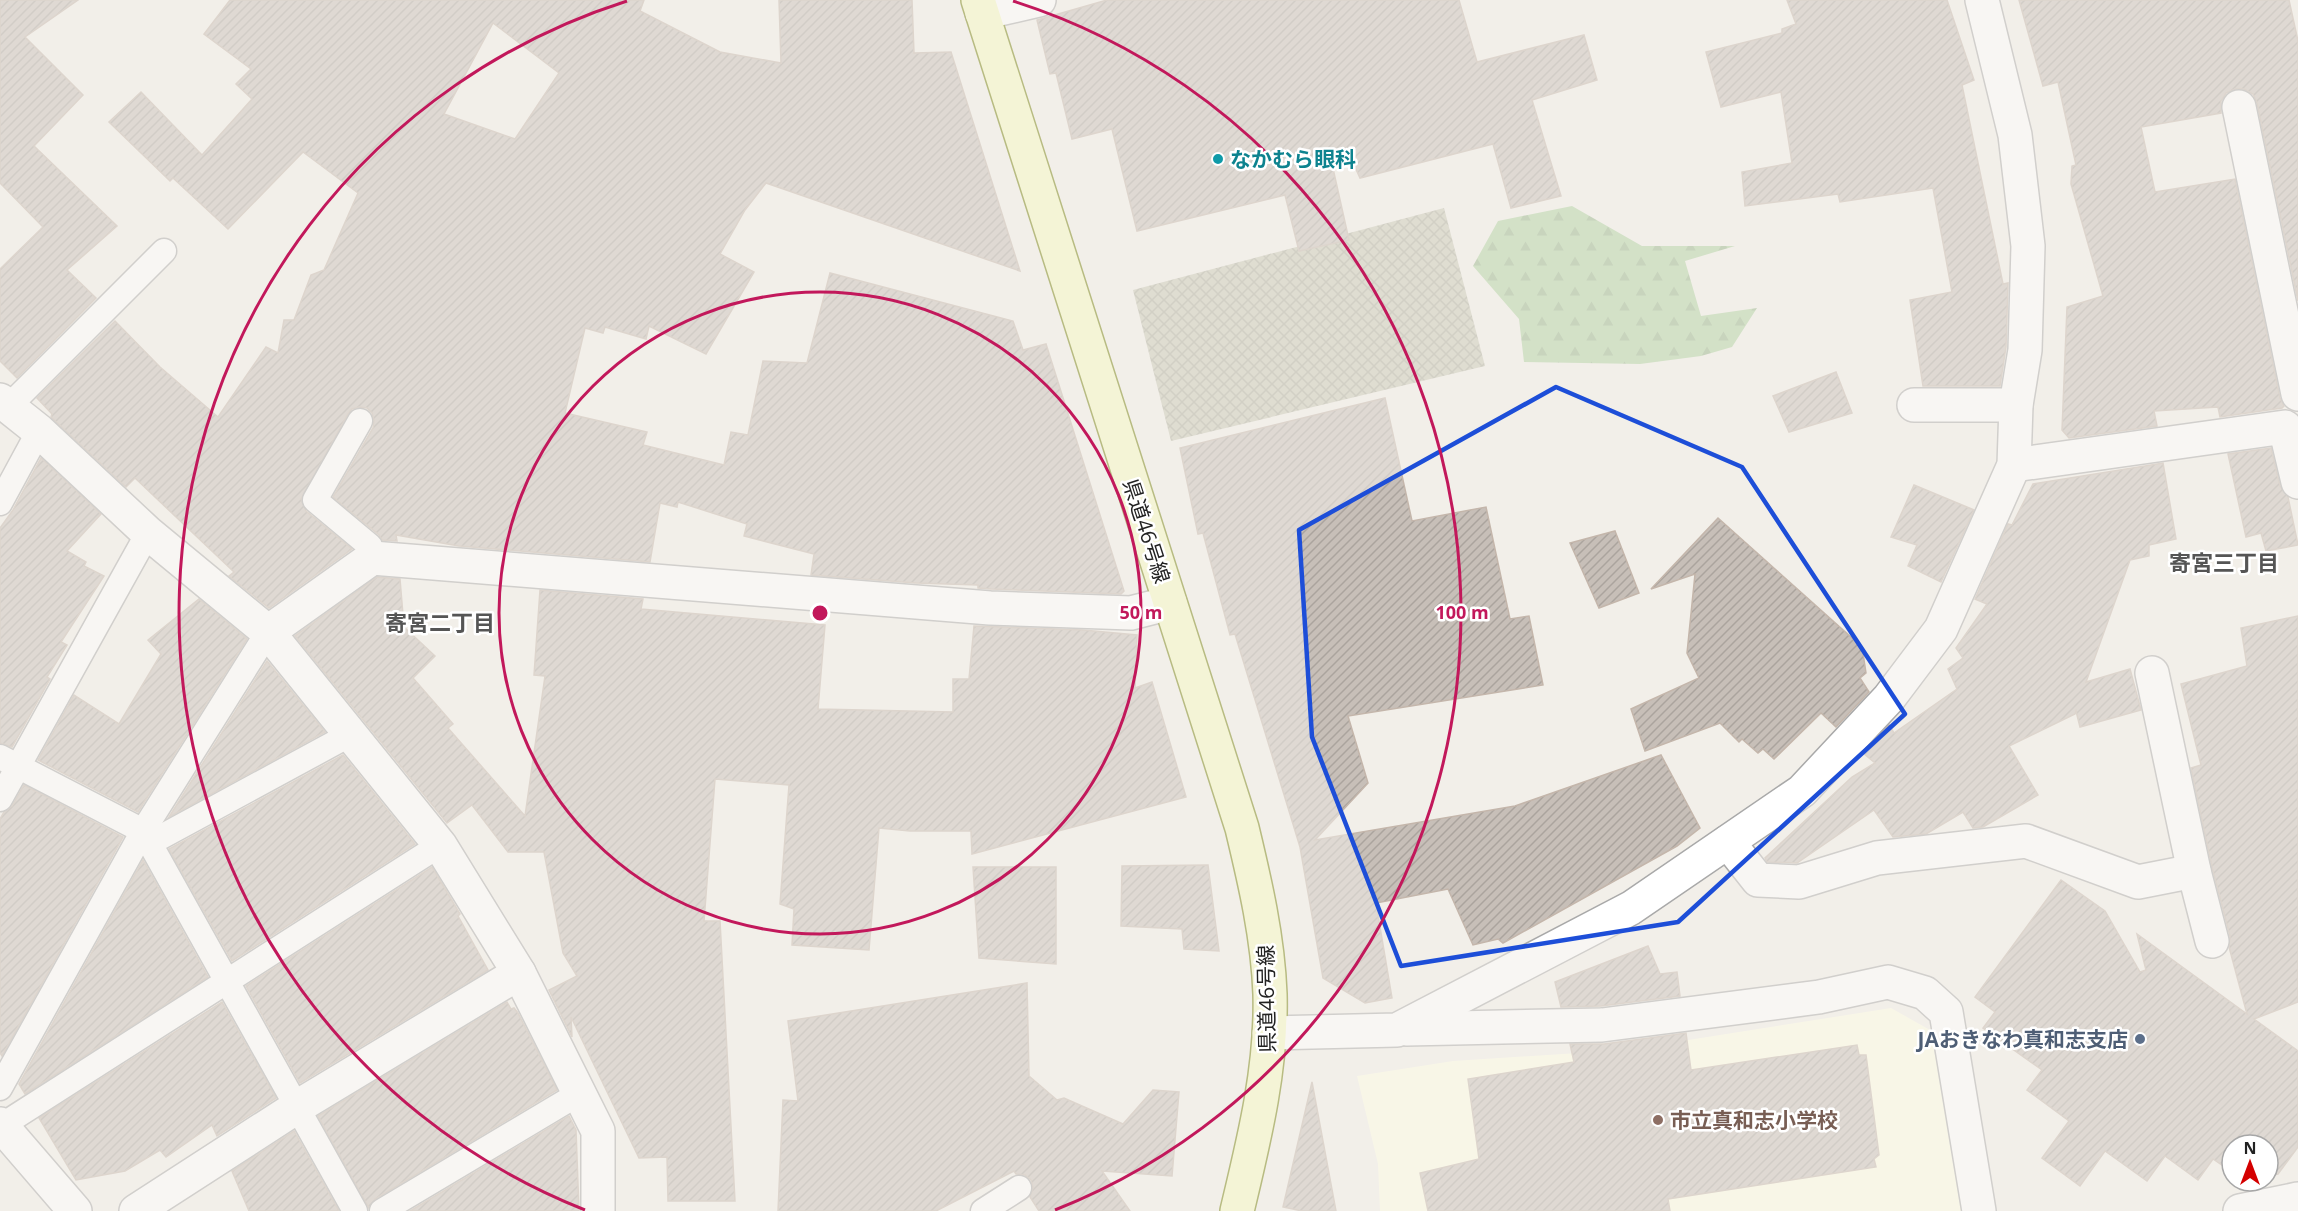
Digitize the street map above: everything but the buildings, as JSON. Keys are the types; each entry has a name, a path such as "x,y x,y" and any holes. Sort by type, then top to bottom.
{"main road":[{"name":"県道46号線","path":"980,7 1242,828 1254,877 1266,945 1270,994 1269,1033 1262,1098 1238,1211"}],"street":[{"path":"980,7 1039,0"},
{"path":"1397,1030 1631,908 1802,791 1889,698 1941,629 2014,465 2016,405 2025,350 2028,246 2014,135 1982,0"},
{"path":"2239,107 2298,394"},
{"path":"4,404 39,431 148,533 268,632 440,845 519,974 598,1131 598,1211"},
{"path":"1914,405 2016,405"},
{"path":"2014,465 2292,426 2298,482"},
{"path":"268,632 372,558 990,608 1131,613 1170,603"},
{"path":"2152,673 2194,871 2212,941"},
{"path":"1728,842 1758,880 1800,882 1877,858 2026,841 2138,882 2194,871"},
{"path":"136,1211 297,1107 519,974"},
{"path":"1269,1033 1602,1025 1819,997 1888,982 1925,993 1946,1012 1979,1211"},
{"path":"1,1125 75,1211"},
{"path":"2240,1211 2298,1199"}],"lane":[{"path":"4,404 164,251"},
{"path":"360,421 315,500 370,546 372,558"},
{"path":"0,503 39,431"},
{"path":"0,799 9,762 148,533"},
{"path":"0,1088 268,632"},
{"path":"146,837 351,734"},
{"path":"9,762 146,837 355,1211"},
{"path":"1,1125 440,845"},
{"path":"382,1211 580,1093"},
{"path":"983,1211 1019,1188"}],"highlighted area":[{"path":"1556,387 1742,467 1905,714 1678,922 1401,966 1312,737 1299,530"}],"shaded area":[{"path":"1444,208 1485,366 1171,441 1133,290"},
{"name":"市立真和志小学校","path":"1891,1008 1930,1030 1966,1211 1380,1211 1378,1164 1357,1076 1453,1061 1625,1050"}],"green space":[{"path":"1572,206 1642,246 1735,246 1685,261 1701,316 1757,308 1732,347 1701,356 1640,364 1524,362 1519,319 1473,266 1498,221"}],"place":[{"name":"なかむら眼科","path":"1218,159"},
{"name":"JAおきなわ真和志支店","path":"2140,1039"},
{"name":"市立真和志小学校","path":"1658,1120"}],"district":[{"name":"寄宮三丁目","path":"2224,562"},
{"name":"寄宮二丁目","path":"440,622"}]}
